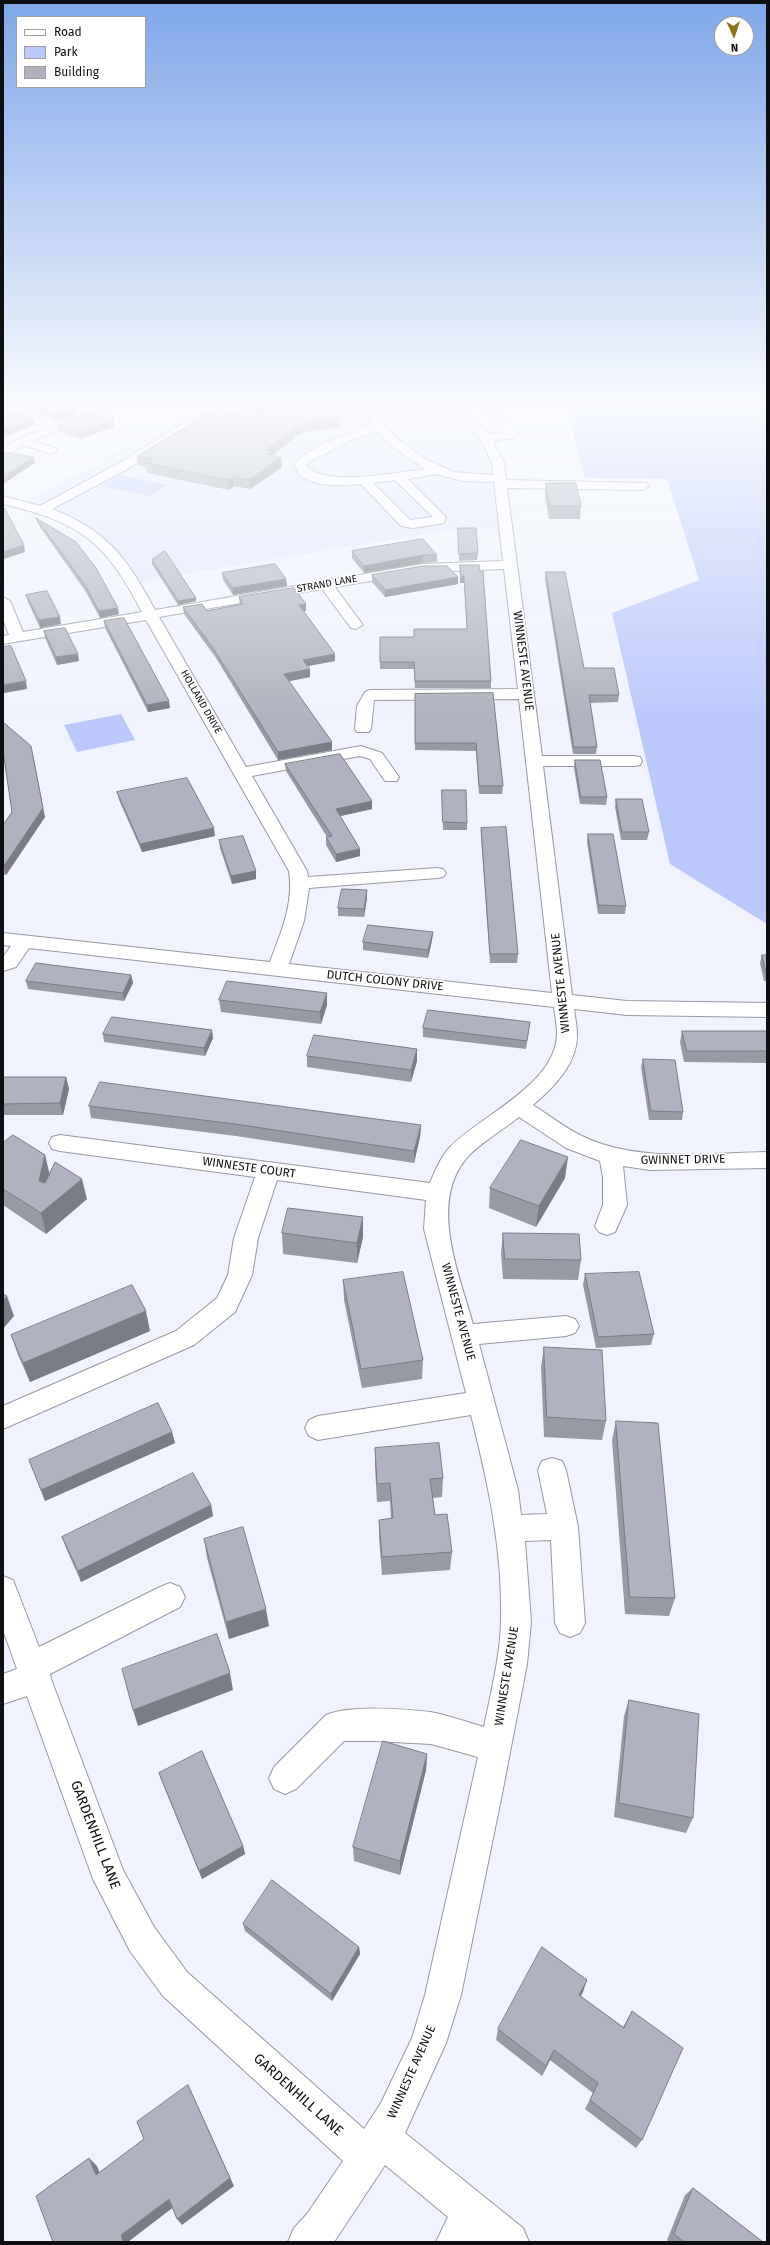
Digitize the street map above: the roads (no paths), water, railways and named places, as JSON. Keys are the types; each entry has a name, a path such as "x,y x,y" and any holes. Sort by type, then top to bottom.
{"street":[{"name":"HOLLAND DRIVE","path":"43,511 79,527 108,549 119,561 298,871 301,883 300,901 277,969"},
{"path":"394,511 406,523 413,524 439,520 440,517 434,511"},
{"name":"WINNESTE AVENUE","path":"308,2242 321,2228 375,2148 394,2116 428,2043 443,1995 512,1664 516,1622 513,1554 504,1490 436,1229 438,1193 443,1178 456,1156 518,1105 552,1074 560,1061 565,1048 567,1034 527,694 504,511"},
{"name":"STRAND LANE","path":"3,640 423,568 510,565"},
{"path":"325,584 356,625"},
{"path":"3,601 8,624 18,638"},
{"path":"363,729 365,706 367,698 370,695 393,693 527,694"},
{"path":"241,773 361,751 376,756 391,777"},
{"path":"535,761 634,761"},
{"path":"301,883 438,873"},
{"name":"DUTCH COLONY DRIVE","path":"3,939 627,1008 767,1010"},
{"path":"3,964 9,963 24,941"},
{"name":"GWINNET DRIVE","path":"518,1105 574,1142 610,1156 650,1162 767,1160"},
{"name":"WINNESTE COURT","path":"60,1143 438,1193"},
{"path":"607,1226 616,1205 614,1177 610,1156"},
{"path":"3,1418 185,1338 226,1305 240,1276 246,1238 269,1170"},
{"path":"464,1335 566,1326"},
{"path":"318,1428 481,1402"},
{"path":"552,1470 564,1527 570,1623"},
{"path":"510,1528 564,1527"},
{"name":"GARDENHILL LANE","path":"3,1590 110,1880 142,1939 175,1984 375,2148 463,2227 509,2242"},
{"path":"3,1689 170,1597"},
{"path":"285,1778 337,1726 374,1725 431,1728 496,1746"}]}
